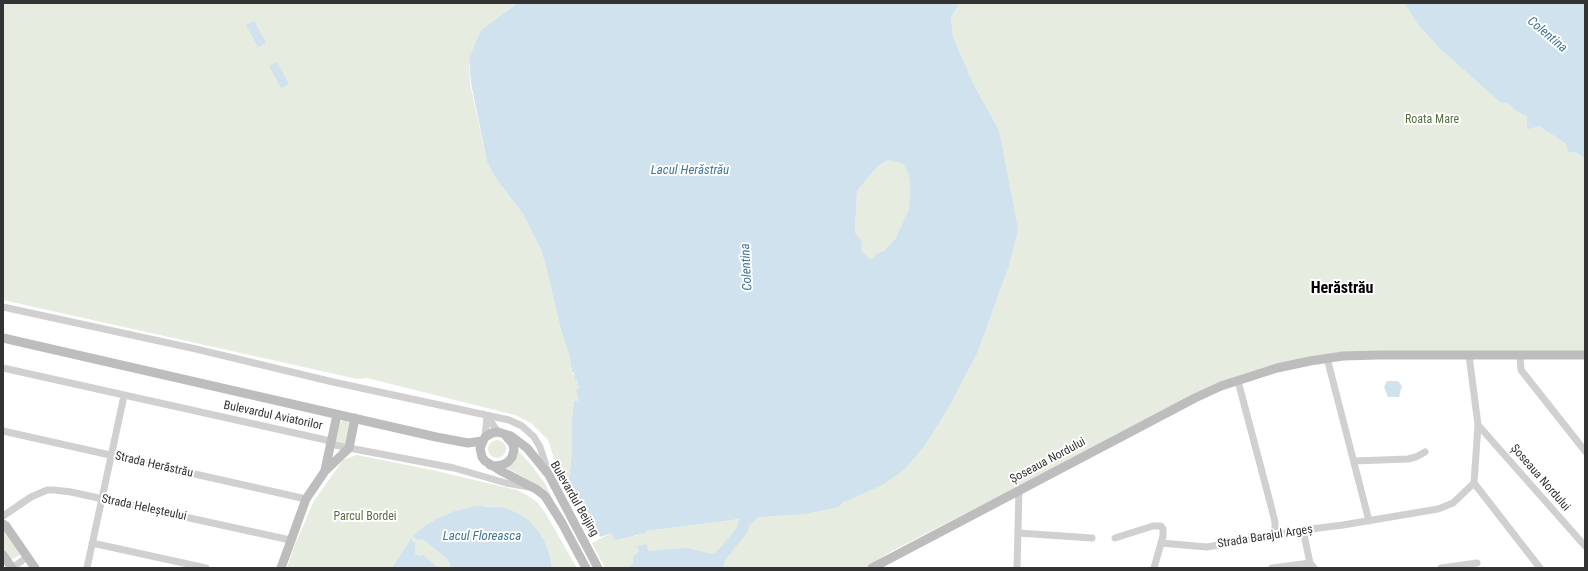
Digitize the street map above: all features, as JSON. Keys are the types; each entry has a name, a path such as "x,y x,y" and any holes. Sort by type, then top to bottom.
{"main road":[{"name":"Bulevardul Aviatorilor","path":"3,338 341,415"},
{"name":"Șoseaua Nordului","path":"872,568 1195,398 1277,368 1327,358 1379,355 1585,355"},
{"name":"Bulevardul Beijing","path":"341,415 468,443 480,452 485,461 489,464 536,489 548,499 586,568"},
{"path":"325,471 341,415"},
{"path":"281,568 306,499 325,471 349,448 355,418"},
{"name":"Bulevardul Beijing","path":"468,443 483,439 492,433 501,433 511,436 523,443 549,476 598,568"},
{"path":"489,464 495,466 502,465 508,462 512,457 514,450 513,444 509,438 501,433"},
{"path":"480,452 483,439"},
{"path":"3,524 6,526 35,568"},
{"path":"3,555 12,568"}],"street":[{"path":"3,307 196,349 333,382 515,422 528,431 540,447 549,476"},
{"path":"1469,355 1478,425 1474,483 1540,568"},
{"path":"1520,355 1521,370 1585,451"},
{"path":"1327,358 1368,521 1438,509 1447,506 1453,503 1474,483"},
{"name":"Bulevardul Aviatorilor","path":"3,368 321,439 349,448 454,468 506,483 536,489"},
{"path":"1238,381 1275,522 1275,534"},
{"path":"86,568 124,396"},
{"path":"487,416 501,433"},
{"path":"483,439 487,416"},
{"name":"Șoseaua Nordului","path":"1478,425 1585,546"},
{"name":"Strada Herăstrău","path":"3,431 306,499"},
{"path":"1354,462 1412,458 1425,452"},
{"name":"Strada Heleșteului","path":"3,516 31,497 47,490 71,492 290,540"},
{"path":"1017,568 1019,490"},
{"name":"Strada Barajul Argeș","path":"1161,543 1207,546 1275,534 1368,521"},
{"path":"1116,538 1160,526 1163,529 1154,568"},
{"path":"1272,568 1312,565 1303,530"},
{"path":"1018,533 1092,538"},
{"path":"92,543 206,568"},
{"path":"12,568 27,557"},
{"path":"1441,568 1477,563"}],"green space":[{"path":"3,3 518,3 479,34 469,58 470,83 487,162 495,177 523,214 541,250 561,330 569,355 572,372 577,380 579,389 576,389 578,401 574,402 572,419 572,451 569,480 561,479 548,440 531,423 515,415 367,378 357,379 3,300"},
{"name":"Roata Mare","path":"959,3 1404,3 1418,25 1440,49 1501,103 1509,104 1517,112 1527,116 1527,126 1539,126 1566,144 1568,152 1577,153 1585,159 1585,353 1379,353 1244,375 1021,485 890,552 866,568 605,568 592,543 611,533 635,536 646,533 646,531 740,519 743,522 744,529 759,517 839,507 950,405 977,354 1008,269 999,130 974,85 953,37 951,18"},
{"path":"889,160 904,163 909,176 909,209 895,239 884,251 877,253 871,261 860,251 855,233 857,191 879,165"},
{"path":"343,420 349,422 350,425 346,444 336,442 340,423"},
{"path":"493,440 501,440 506,445 504,456 501,458 493,458 488,453 488,445"},
{"path":"516,449 528,461 544,482 553,500 538,485 505,467"},
{"name":"Parcul Bordei","path":"357,455 432,470 517,490 527,495 537,502 546,514 577,568 552,568 549,552 544,540 536,528 501,507 487,506 466,508 426,525 422,539 446,558 450,564 450,568 438,568 423,554 419,556 415,553 399,558 392,568 287,568 294,547 314,501 343,460"},
{"path":"3,517 21,554 10,561 3,551"}],"water":[{"name":"Lacul Herăstrău","path":"518,3 959,3 951,18 953,37 974,85 999,130 1018,229 1008,269 977,354 950,405 925,445 904,470 880,486 844,502 839,507 804,514 759,517 744,530 741,528 743,522 740,519 646,531 646,533 615,540 611,533 601,537 591,529 570,487 569,480 572,451 572,419 574,401 578,401 576,389 579,389 577,380 575,380 574,373 572,372 546,267 541,250 523,214 495,177 487,162 471,83 469,58 479,34 484,28","holes":["889,160 904,164 909,176 909,209 895,239 884,251 877,253 871,260 861,251 862,241 855,233 857,191 879,165"]},
{"name":"Colentina","path":"1404,3 1585,3 1585,159 1577,153 1568,152 1566,144 1539,126 1529,129 1527,126 1527,116 1517,112 1509,104 1501,103 1440,49 1418,25"},
{"path":"254,21 266,43 258,47 246,25"},
{"path":"277,62 289,84 281,88 269,66"},
{"path":"1387,381 1398,381 1402,386 1399,397 1388,397 1384,387"},
{"name":"Lacul Floreasca","path":"476,506 501,507 526,518 536,528 544,540 549,552 552,568 450,568 450,564 446,558 422,539 417,540 413,536 426,525 441,517 455,511"},
{"name":"Lacul Floreasca","path":"411,539 415,543 415,553 419,556 423,554 438,568 392,568"},
{"path":"647,544 648,551 687,548 712,554 724,549 729,553 722,568 628,568 633,564 633,557 639,552 637,546"}],"waterway":[{"path":"708,568 726,550 743,529 745,514"}],"district":[{"name":"Herăstrău","path":"1342,289"}]}
